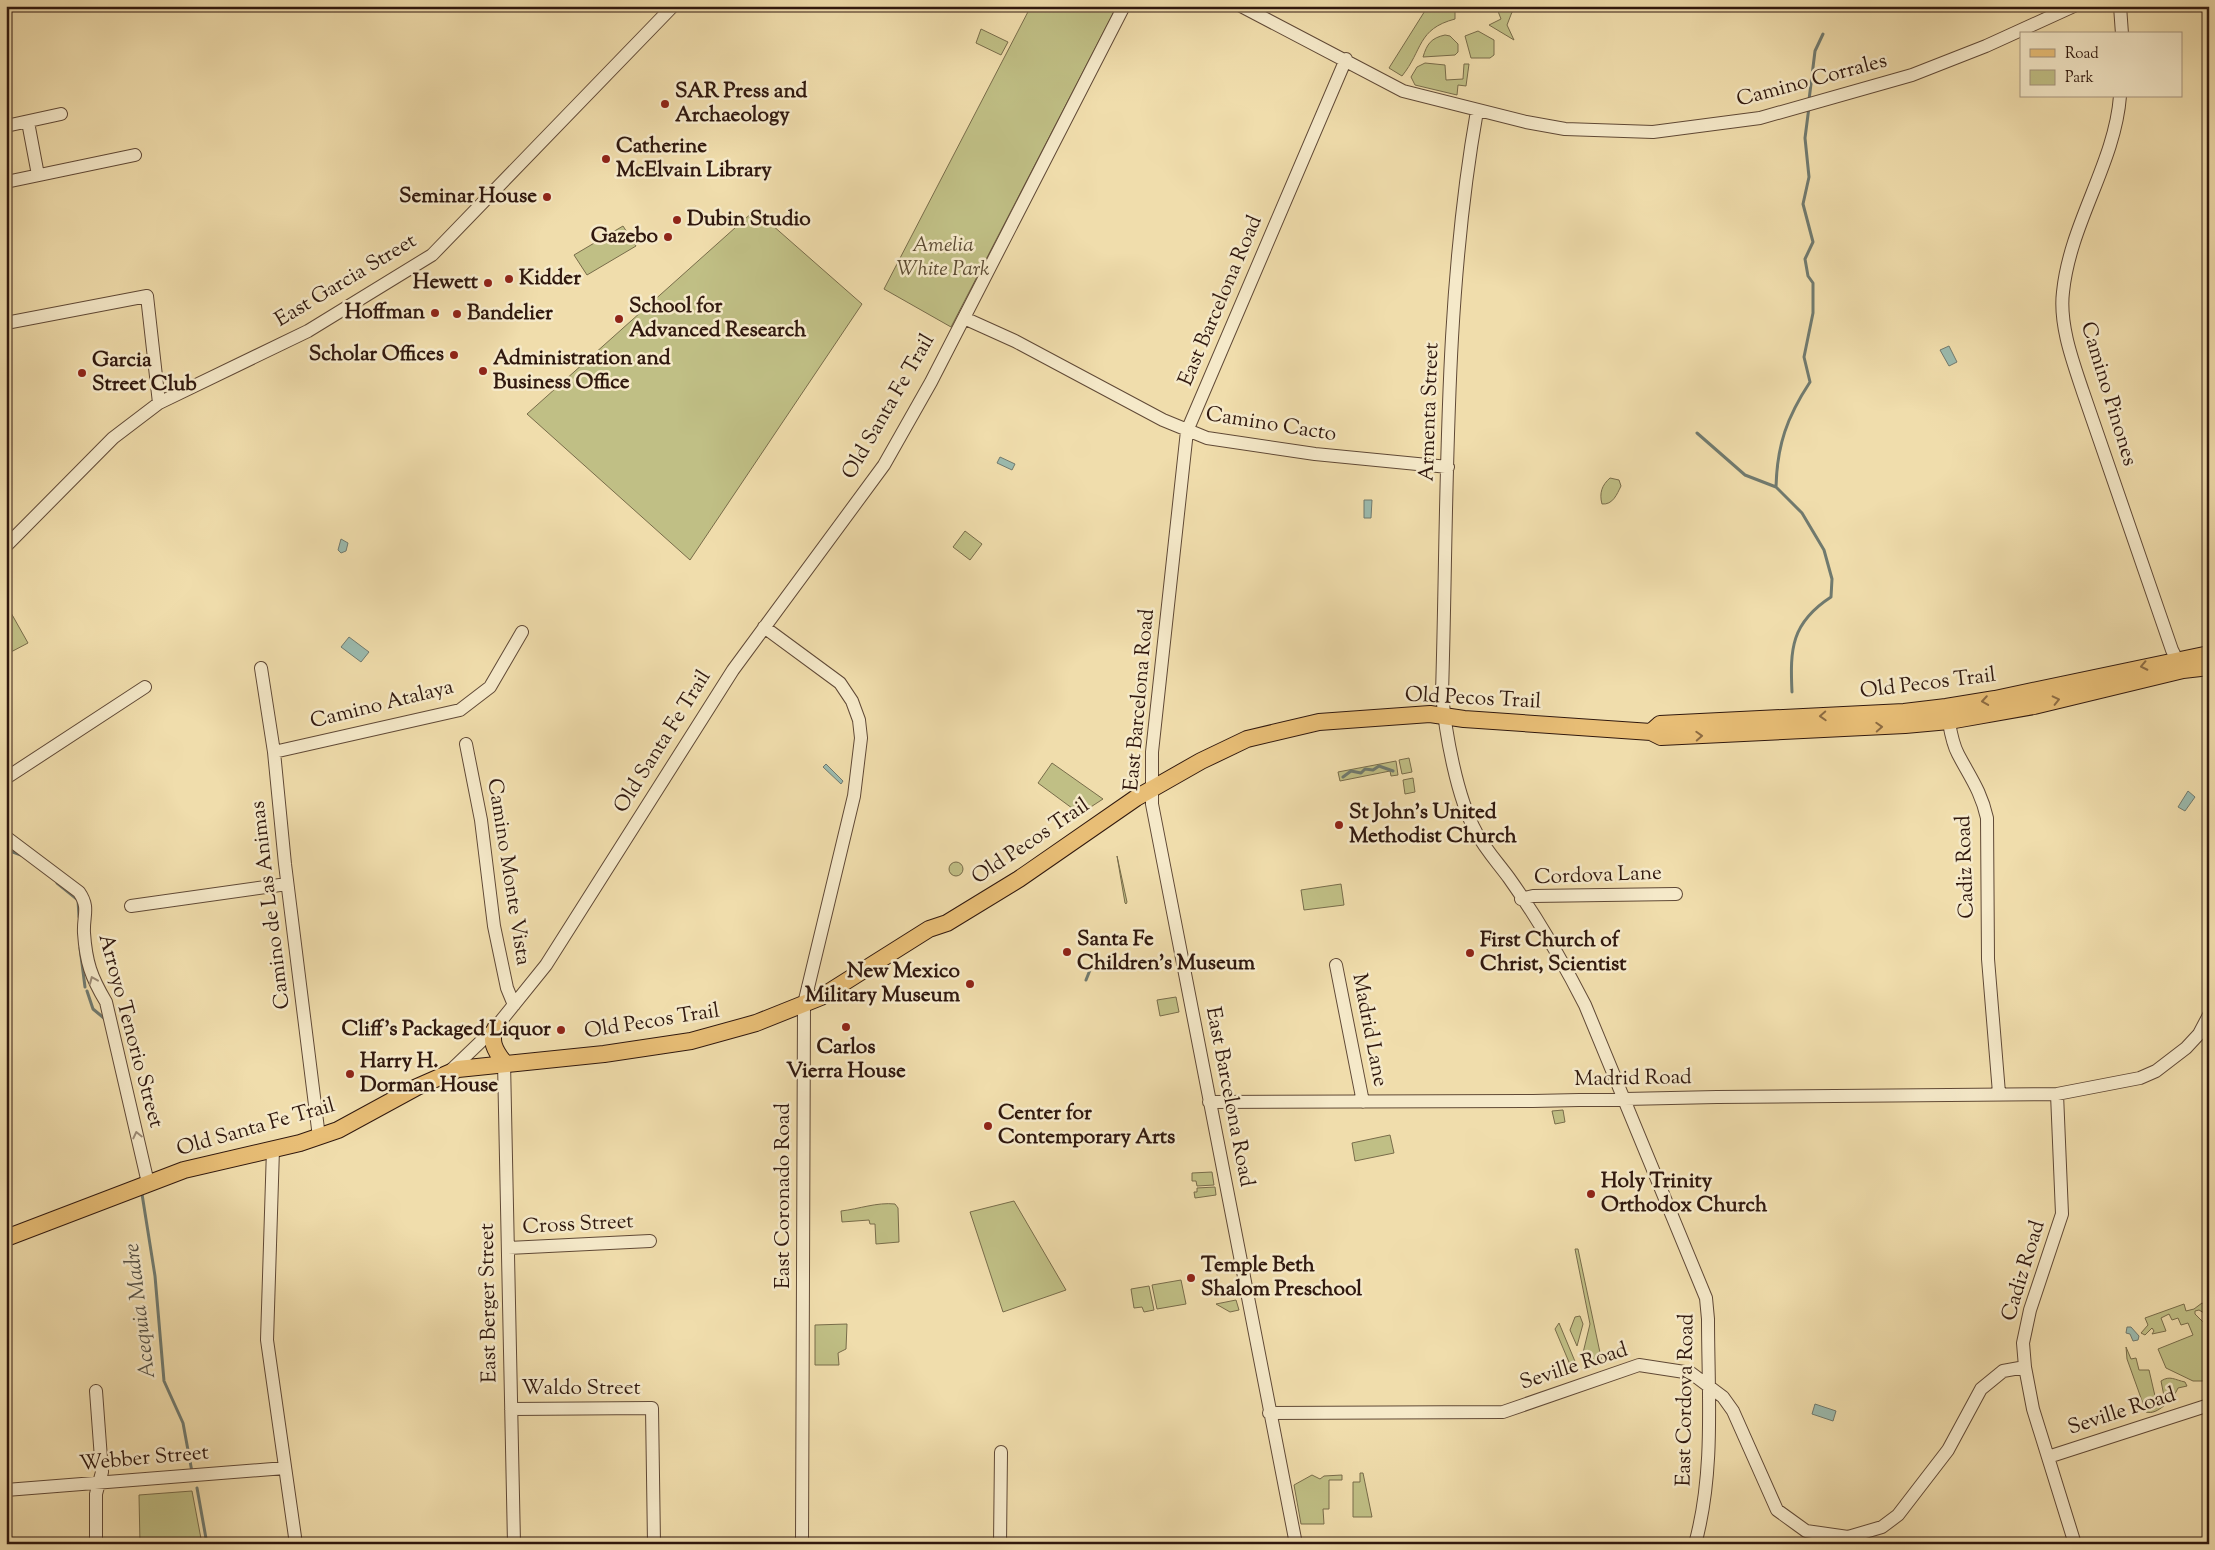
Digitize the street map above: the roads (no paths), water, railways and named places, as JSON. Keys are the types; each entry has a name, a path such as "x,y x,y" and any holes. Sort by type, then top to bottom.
{"main road":[{"name":"Old Pecos Trail","path":"448,1073 458,1069 504,1062 604,1054 684,1042 732,1031 821,997 929,929 947,923 1048,860 1136,798 1209,757 1247,739 1328,720 1420,714 1464,719 1652,732 1661,737 1680,737 1948,714 2034,706 2179,665 2209,654"},
{"name":"Old Pecos Trail","path":"2179,665 2209,667"},
{"path":"496,1027 493,1035 495,1051 504,1062"},
{"name":"Old Santa Fe Trail","path":"6,1238 184,1170 319,1137 363,1118 418,1087 448,1073"}],"street":[{"name":"East Garcia Street","path":"6,546 113,438 159,403 308,331 432,255 673,6"},
{"name":"Old Santa Fe Trail","path":"448,1073 496,1027 553,954 724,685 764,627 884,465 931,382 1124,6"},
{"name":"Camino Corrales","path":"1241,6 1346,59 1403,91 1477,111 1565,128 1653,132 1760,118 1912,75 1986,46 2074,6"},
{"path":"2120,6 2122,32"},
{"name":"East Barcelona Road","path":"1296,1544 1269,1414 1152,804 1152,752 1187,431 1346,59"},
{"name":"Camino Pinones","path":"2120,98 2114,133 2073,241 2063,293 2063,313 2070,349 2083,392 2179,665"},
{"name":"Armenta Street","path":"1444,716 1442,692 1448,467 1459,244 1464,190 1477,111"},
{"path":"6,126 61,114"},
{"path":"28,122 38,175"},
{"path":"6,182 135,155"},
{"path":"6,323 147,296 159,403"},
{"name":"Camino Cacto","path":"964,318 1187,431 1207,438 1315,454 1448,467"},
{"name":"East Coronado Road","path":"764,627 840,683 852,701 859,720 859,765 854,796 804,1004 802,1544"},
{"name":"Camino Atalaya","path":"274,752 460,710 490,688 522,632"},
{"name":"Camino de Las Animas","path":"261,668 274,752 319,1137"},
{"path":"6,778 146,687"},
{"name":"Cadiz Road","path":"1948,714 1958,753 1975,781 1983,800 1986,818 1988,959 2000,1093"},
{"name":"East Cordova Road","path":"1444,716 1446,733 1469,816 1476,832 1566,970 1585,1005 1706,1298 1708,1319 1706,1492 1695,1544"},
{"name":"Camino Monte Vista","path":"466,744 481,820 494,926 506,988 514,1005"},
{"name":"Arroyo Tenorio Street","path":"6,837 79,892 86,902 84,930 92,981 106,1002 148,1183"},
{"path":"131,906 288,884"},
{"name":"Cordova Lane","path":"1521,899 1533,896 1676,894"},
{"name":"Madrid Lane","path":"1336,965 1363,1102"},
{"name":"Madrid Road","path":"1209,1102 1363,1102 2000,1093 2057,1094 2140,1078 2156,1071 2186,1048 2199,1034 2209,1016"},
{"name":"East Berger Street","path":"504,1062 514,1544"},
{"name":"Cadiz Road","path":"2057,1094 2062,1214 2030,1310 2023,1343 2024,1367 2033,1409 2075,1544"},
{"path":"272,1149 267,1340 296,1544"},
{"name":"Cross Street","path":"508,1248 650,1241"},
{"name":"Seville Road","path":"1269,1414 1503,1412 1639,1365 1691,1373 1723,1397 1733,1412 1777,1510 1806,1531 1848,1538 1882,1527 1898,1515 1948,1450 1982,1389 2003,1371 2024,1367"},
{"path":"96,1392 102,1472 96,1494 96,1544"},
{"name":"Seville Road","path":"2048,1457 2209,1404"},
{"name":"Waldo Street","path":"511,1409 652,1408 654,1544"},
{"path":"1000,1544 1001,1452"},
{"name":"Webber Street","path":"6,1490 285,1468"}],"waterway":[{"path":"1809,100 1815,51 1823,34"},
{"path":"1776,487 1778,458 1785,432 1795,407 1810,382 1804,357 1813,313 1813,283 1808,276 1805,259 1813,242 1803,204 1809,177 1805,138 1809,107"},
{"path":"1697,433 1745,475 1776,487 1802,513 1824,550 1832,579 1831,597 1808,617 1796,638 1792,663 1792,692"},
{"path":"1343,777 1351,771 1361,773 1365,769 1373,770 1379,766 1393,771"},
{"name":"Acequia Madre","path":"10,851 21,855"},
{"name":"Acequia Madre","path":"57,883 78,900 79,917"},
{"name":"Acequia Madre","path":"80,948 85,987"},
{"path":"1086,980 1090,970"},
{"name":"Acequia Madre","path":"87,991 93,1009 105,1019"},
{"name":"Acequia Madre","path":"142,1194 155,1276 164,1381 183,1423 192,1472"},
{"name":"Acequia Madre","path":"197,1488 207,1544"}],"place":[{"name":"SAR Press and Archaeology","path":"665,104"},
{"name":"Catherine McElvain Library","path":"606,159"},
{"name":"Seminar House","path":"547,197"},
{"name":"Dubin Studio","path":"677,220"},
{"name":"Gazebo","path":"668,237"},
{"name":"Kidder","path":"509,279"},
{"name":"Hewett","path":"488,283"},
{"name":"Hoffman","path":"435,313"},
{"name":"Bandelier","path":"457,314"},
{"name":"School for Advanced Research","path":"619,319"},
{"name":"Scholar Offices","path":"454,355"},
{"name":"Administration and Business Office","path":"483,371"},
{"name":"Garcia Street Club","path":"82,373"},
{"name":"St John's United Methodist Church","path":"1339,825"},
{"name":"Santa Fe Children's Museum","path":"1067,952"},
{"name":"First Church of Christ, Scientist","path":"1470,953"},
{"name":"New Mexico Military Museum","path":"970,984"},
{"name":"Carlos Vierra House","path":"846,1027"},
{"name":"Cliff's Packaged Liquor","path":"561,1030"},
{"name":"Harry H. Dorman House","path":"350,1074"},
{"name":"Center for Contemporary Arts","path":"988,1126"},
{"name":"Holy Trinity Orthodox Church","path":"1591,1194"},
{"name":"Temple Beth Shalom Preschool","path":"1191,1278"}],"park label":[{"name":"Amelia White Park","path":"943,258"}]}
